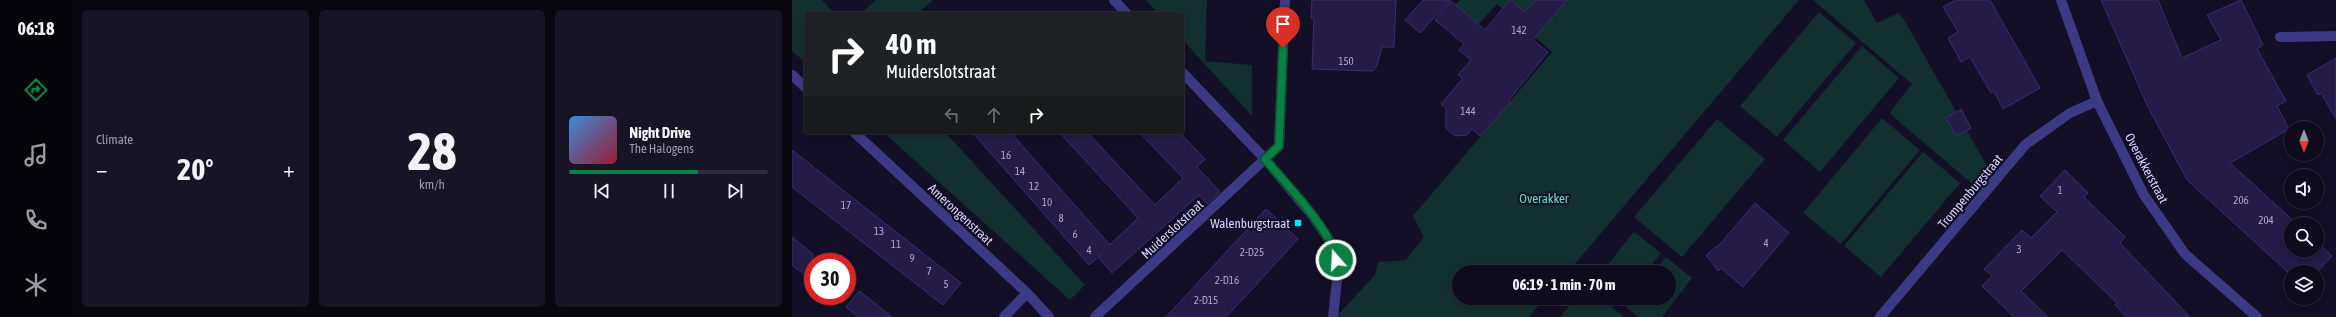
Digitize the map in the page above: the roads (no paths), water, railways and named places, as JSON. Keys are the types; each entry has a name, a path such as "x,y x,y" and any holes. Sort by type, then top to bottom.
{"street":[{"path":"1114,0 1125,12"},
{"name":"Muiderslotstraat","path":"1095,317 1279,146 1286,0"},
{"name":"Overakkerstraat","path":"2061,0 2097,101 2144,195 2185,254 2257,317"},
{"path":"2280,37 2336,36"},
{"path":"1184,74 1265,159 1312,215 1335,248 1338,271 1330,317"},
{"path":"792,75 804,86"},
{"name":"Trompenburgstraat","path":"1880,317 2026,144 2070,113 2097,101"},
{"name":"Amerongenstraat","path":"856,134 1027,293 1049,317"},
{"path":"1004,317 1027,293"}],"place":[{"name":"Walenburgstraat","path":"1298,223"}],"park label":[{"name":"Overakker","path":"1544,198"}]}
